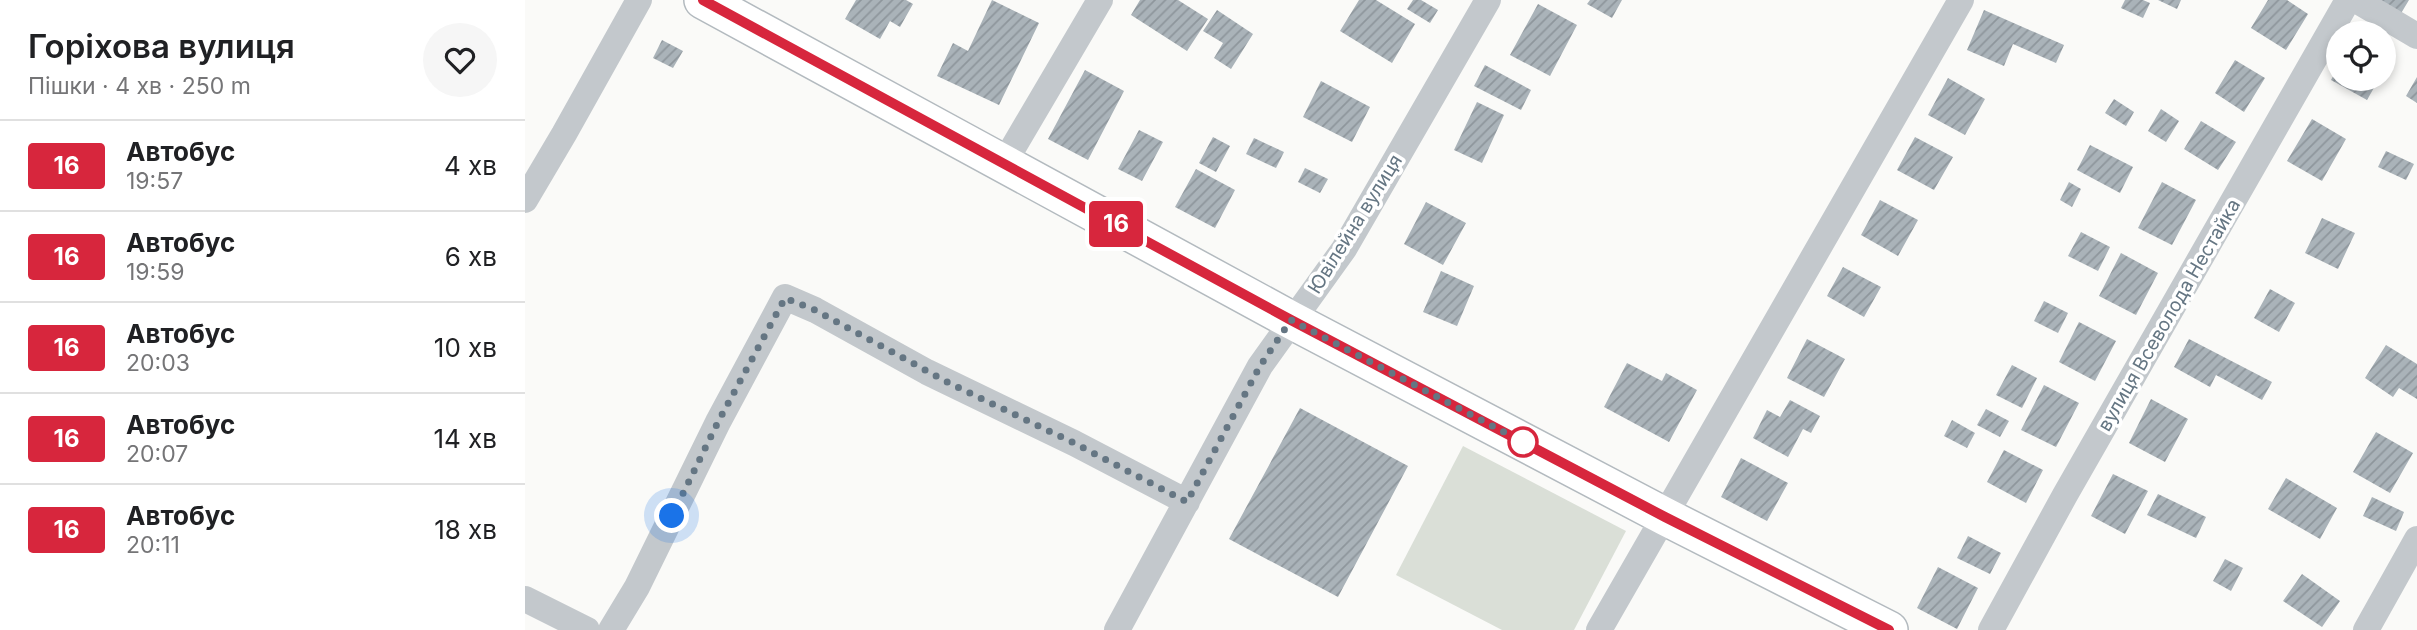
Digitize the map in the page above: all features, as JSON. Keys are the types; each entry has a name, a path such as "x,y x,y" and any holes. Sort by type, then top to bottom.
{"street":[{"path":"525,200 639,0"},
{"path":"703,0 1291,320 1665,517 1889,630"},
{"path":"1004,163 1100,0"},
{"name":"Ювілейна вулиця","path":"1117,630 1260,366 1344,249 1488,0"},
{"path":"1599,630 1961,0"},
{"name":"вулиця Всеволода Нестайка","path":"1991,630 2078,472 2348,0"},
{"path":"2356,0 2417,36"},
{"path":"611,630 637,587 718,422 785,298 815,310 951,384 1074,443 1187,502"},
{"path":"2366,630 2417,539"},
{"path":"525,599 587,630"}],"shaded area":[{"path":"1463,446 1626,531 1574,630 1502,630 1396,575"}],"building":[{"path":"856,0 906,0 913,4 900,27 890,21 880,39 845,19"},
{"path":"992,0 1039,23 999,105 937,76 953,43 968,51"},
{"path":"1140,0 1178,0 1208,19 1187,51 1131,15"},
{"path":"1359,0 1376,0 1415,24 1392,63 1340,31"},
{"path":"1413,0 1421,0 1438,10 1430,23 1407,9"},
{"path":"1590,0 1622,0 1612,18 1587,4"},
{"path":"2125,0 2143,0 2150,3 2143,18 2121,8"},
{"path":"2158,0 2181,0 2177,9"},
{"path":"2268,0 2287,0 2308,14 2286,50 2251,28"},
{"path":"2376,0 2409,0 2400,15"},
{"path":"1538,4 1577,25 1550,76 1510,55"},
{"path":"1217,10 1253,34 1231,69 1214,58 1223,43 1203,31"},
{"path":"1984,10 2064,45 2056,63 2013,44 2004,66 1967,50"},
{"path":"662,40 683,51 673,68 653,58"},
{"path":"2235,60 2265,78 2244,112 2215,93"},
{"path":"1485,65 1531,90 1521,110 1474,86"},
{"path":"1085,70 1124,91 1088,160 1048,139"},
{"path":"2417,77 2417,103 2406,96"},
{"path":"1948,78 1985,99 1965,135 1928,115"},
{"path":"1321,81 1370,107 1352,142 1303,117"},
{"path":"2351,91 2372,91 2367,100"},
{"path":"2114,99 2134,112 2126,126 2105,113"},
{"path":"1477,102 1504,115 1482,163 1454,150"},
{"path":"2161,109 2179,121 2166,142 2148,131"},
{"path":"2312,119 2346,139 2322,181 2287,161"},
{"path":"2201,121 2236,142 2218,170 2184,149"},
{"path":"1139,130 1163,142 1142,181 1118,169"},
{"path":"1213,137 1230,146 1216,172 1199,163"},
{"path":"1915,137 1953,157 1934,190 1897,170"},
{"path":"1254,138 1284,152 1276,168 1246,154"},
{"path":"2090,145 2133,167 2120,193 2077,170"},
{"path":"2386,151 2414,164 2406,180 2378,167"},
{"path":"1305,168 1328,179 1320,193 1298,182"},
{"path":"1196,169 1235,190 1215,228 1175,207"},
{"path":"2069,182 2081,189 2072,207 2060,200"},
{"path":"2162,182 2196,200 2172,245 2138,228"},
{"path":"1880,200 1918,220 1898,256 1861,235"},
{"path":"1426,202 1466,223 1443,265 1404,244"},
{"path":"2322,218 2355,233 2338,269 2305,253"},
{"path":"2081,232 2110,247 2098,271 2068,256"},
{"path":"2121,253 2158,273 2136,315 2099,296"},
{"path":"1843,267 1881,287 1864,317 1827,296"},
{"path":"1441,271 1474,286 1457,326 1423,312"},
{"path":"2270,289 2295,303 2279,332 2254,318"},
{"path":"2044,301 2068,313 2058,333 2034,321"},
{"path":"2079,322 2116,341 2095,381 2059,362"},
{"path":"1807,339 1845,359 1824,397 1787,378"},
{"path":"2189,339 2272,382 2262,400 2216,375 2210,387 2174,367"},
{"path":"2386,345 2417,364 2417,399 2399,388 2393,397 2365,378"},
{"path":"1627,363 1662,381 1666,373 1697,390 1669,442 1604,407"},
{"path":"2012,365 2037,378 2022,408 1996,395"},
{"path":"2044,385 2079,403 2056,447 2021,430"},
{"path":"2151,399 2188,419 2165,462 2129,443"},
{"path":"1790,400 1820,416 1811,433 1803,429 1788,457 1753,438 1767,410 1780,417"},
{"path":"1300,408 1408,466 1338,597 1229,539"},
{"path":"1986,409 2009,421 2000,437 1977,425"},
{"path":"1952,420 1975,433 1967,448 1944,436"},
{"path":"2376,432 2413,453 2390,493 2353,472"},
{"path":"2004,450 2043,470 2026,503 1987,482"},
{"path":"1741,458 1788,483 1767,521 1721,497"},
{"path":"2113,474 2148,491 2125,534 2091,516"},
{"path":"2286,478 2337,508 2320,539 2268,509"},
{"path":"2158,494 2206,517 2196,538 2147,515"},
{"path":"2372,497 2404,512 2396,531 2363,516"},
{"path":"1968,536 2001,553 1990,574 1957,558"},
{"path":"2225,559 2243,568 2231,591 2213,581"},
{"path":"1938,567 1978,588 1957,629 1917,608"},
{"path":"2302,574 2340,601 2322,627 2283,601"}],"bus line":[{"name":"16","path":"703,0 1291,320 1665,517 1889,630"}],"route":[{"path":"672,516 718,422 785,298 815,310 951,384 1074,443 1187,502 1260,366 1291,320 1523,442"}]}
